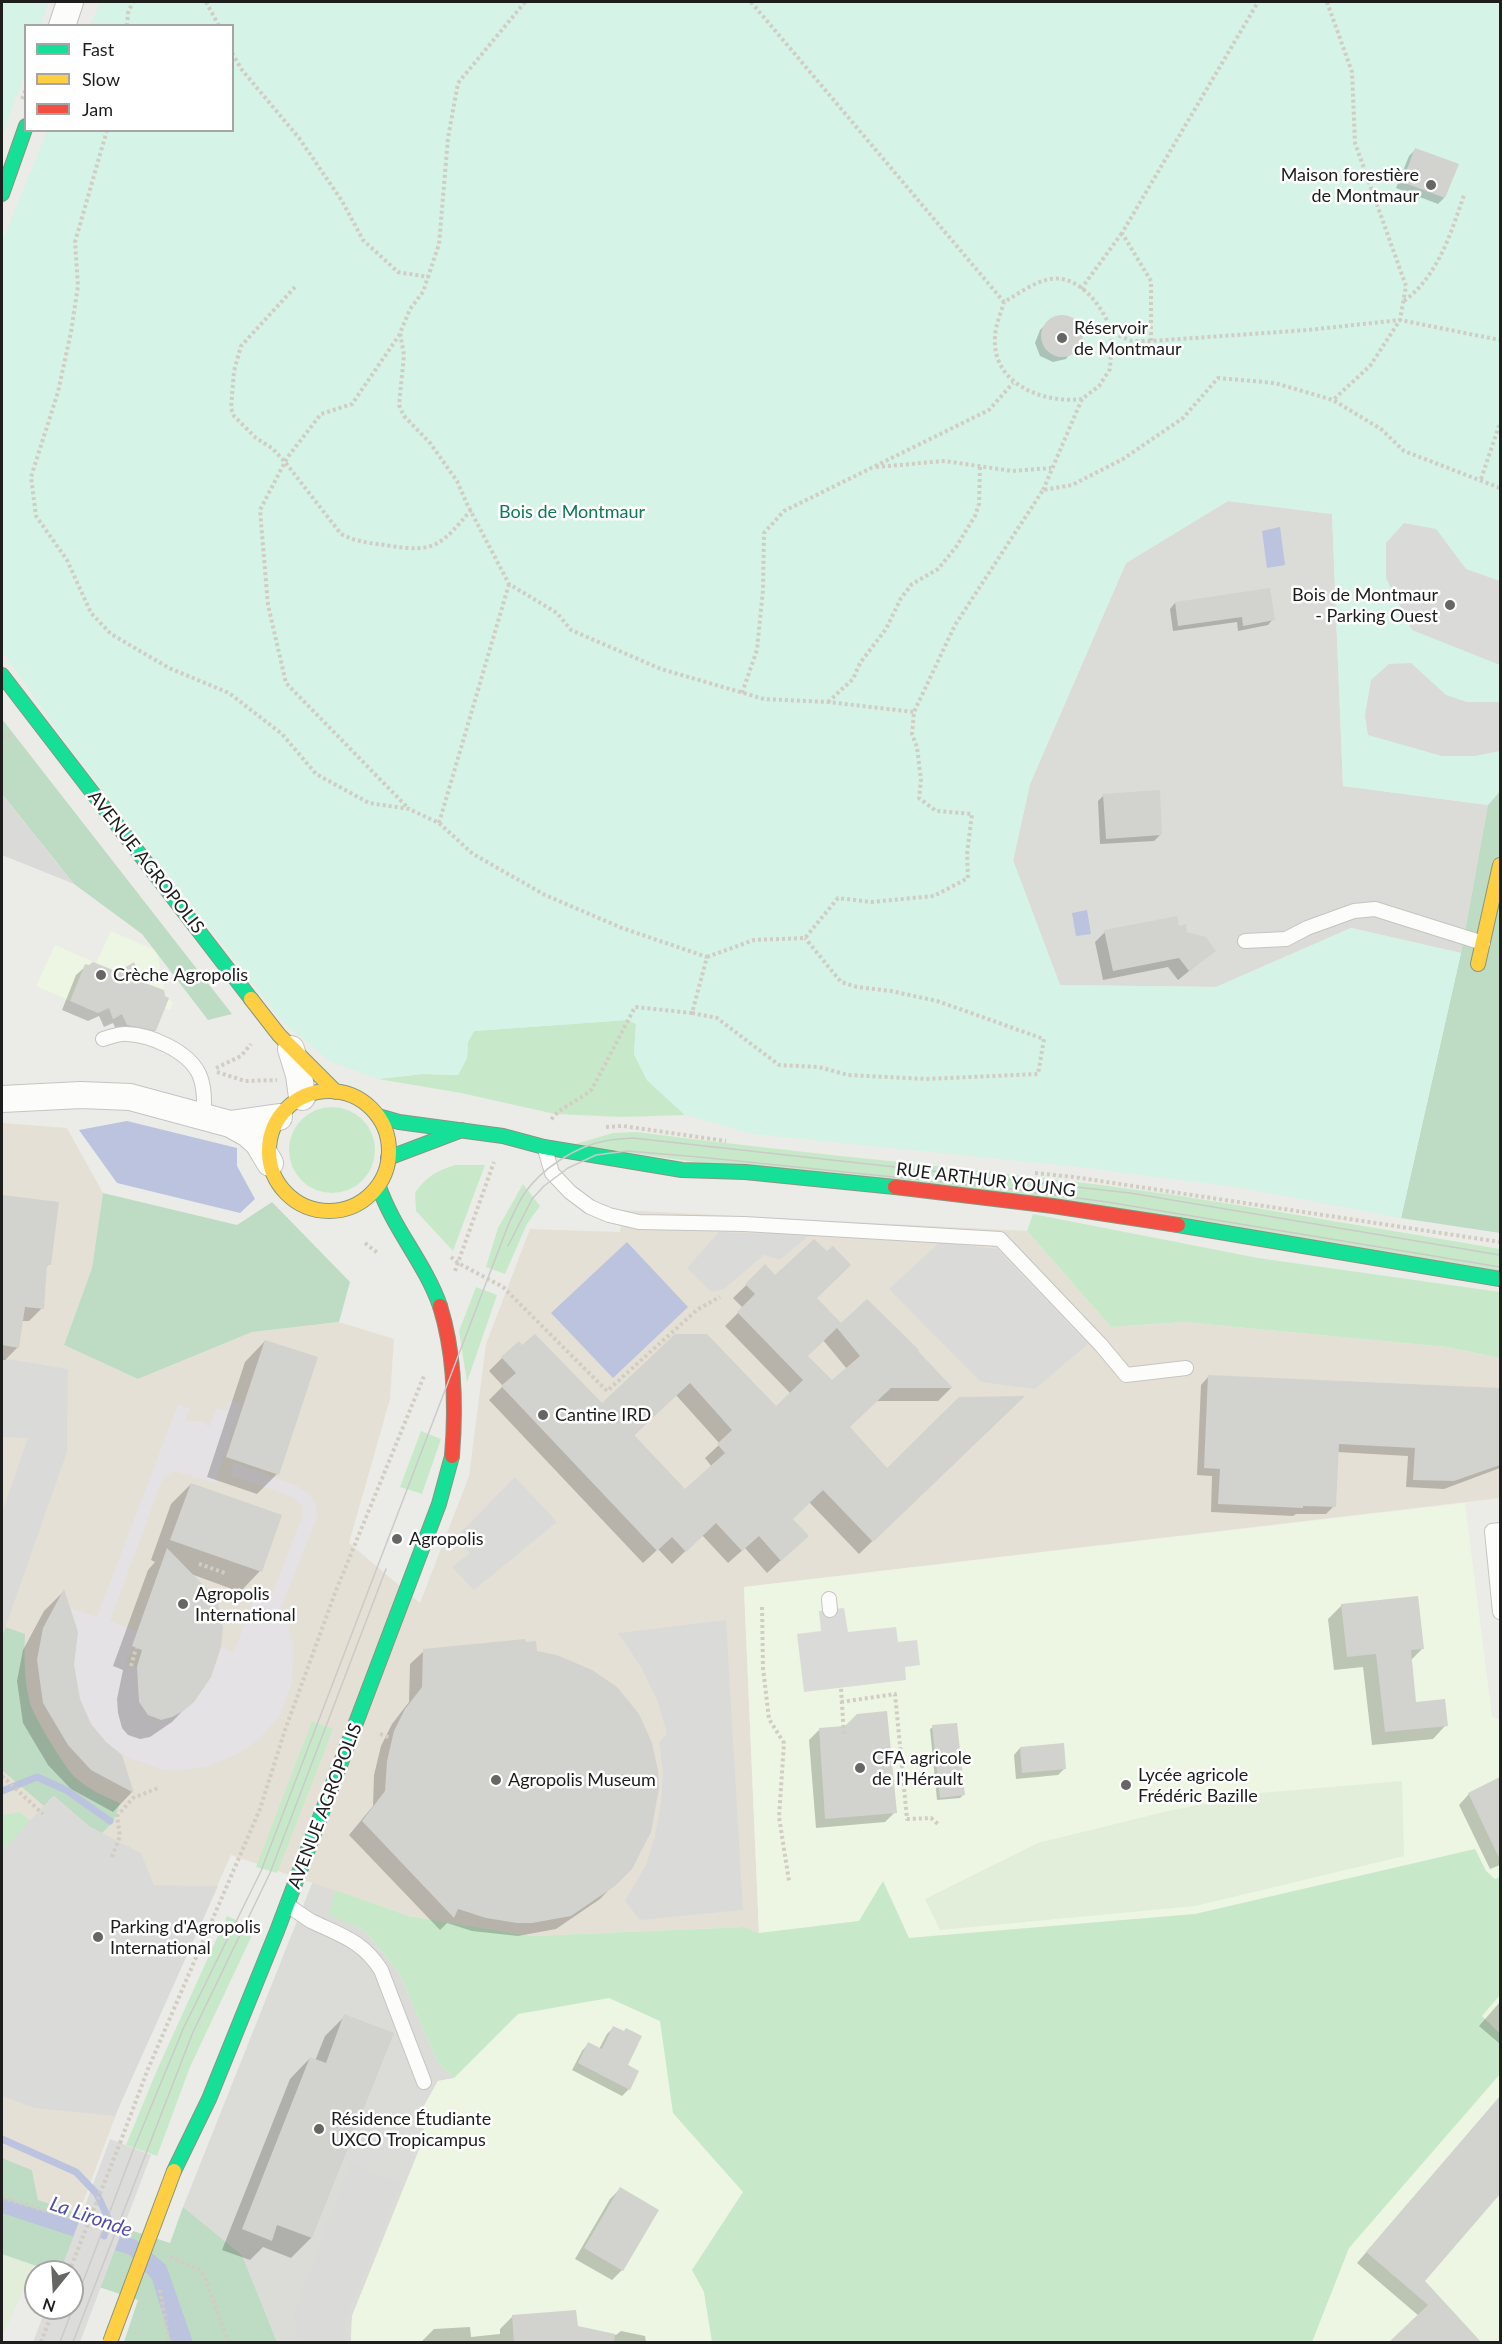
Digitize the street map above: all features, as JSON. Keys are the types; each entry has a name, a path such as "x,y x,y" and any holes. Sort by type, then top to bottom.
{"street":[{"path":"63,24 70,2"},
{"path":"2,194 24,132"},
{"name":"AVENUE AGROPOLIS","path":"2,675 62,756 291,1049 336,1092"},
{"path":"1479,964 1500,865"},
{"name":"AVENUE AGROPOLIS","path":"291,1049 299,1075 302,1097"},
{"path":"2,1099 81,1095 130,1097 230,1124 248,1134 258,1143 282,1188 292,1198 317,1210 346,1209 360,1203 379,1187 386,1173 387,1131 378,1116 359,1100 336,1092 312,1094 302,1097 279,1117 271,1135 270,1163"},
{"name":"RUE ARTHUR YOUNG","path":"378,1116 399,1122 465,1129 544,1147 682,1170 744,1172 863,1183 1097,1212 1500,1279"},
{"path":"230,1124 279,1117"},
{"path":"388,1158 465,1129"},
{"name":"AVENUE AGROPOLIS","path":"110,2343 174,2171 209,2099 287,1905 439,1504 452,1461 453,1367 441,1311 425,1272 390,1217 379,1187"},
{"path":"330,1211 358,1222"},
{"name":"AVENUE AGROPOLIS","path":"387,1236 415,1258"}],"lane":[{"path":"1245,940 1286,939 1307,928 1354,911 1375,909 1483,943"},
{"path":"104,1039 125,1034 155,1041 179,1052 192,1064 200,1076 204,1117"},
{"path":"544,1147 552,1173 570,1192 590,1207 609,1215 639,1222 744,1224 1000,1239 1101,1345 1126,1375 1186,1368"},
{"path":"1500,1530 1492,1531 1500,1612"},
{"path":"287,1905 311,1920 344,1934 373,1957 381,1970 424,2082"}],"path":[{"path":"127,24 128,13 133,2"},
{"path":"206,2 218,24"},
{"path":"409,809 286,683 267,605 260,510 285,462 321,414 352,404 400,333 410,309 423,292 439,244 448,138 458,83 525,2"},
{"path":"751,2 1004,302"},
{"path":"1081,289 1122,233 1258,2"},
{"path":"1326,2 1352,72 1356,143 1406,286 1400,320 1370,366 1333,400"},
{"path":"234,56 242,70 305,147 342,201 363,240 398,273 428,277"},
{"path":"106,132 75,242 78,286 72,332 58,392 31,477 36,516 68,560 90,613 111,634 169,668 229,693 282,734 316,774 369,803 409,809 439,823 473,854 545,895 622,928 707,957 754,940 805,938 838,898 871,902 934,896 968,878 967,854 972,814 936,811 919,798 921,780 912,734 914,712 955,625 1042,490 1082,399 1099,386 1110,369 1112,333 1107,319 1098,305 1077,284 1050,279 1033,285 1004,302 994,338 998,360 1013,383 1040,396 1067,401 1082,399"},
{"path":"1403,302 1416,292 1432,271 1454,224 1464,195"},
{"path":"1122,233 1151,281 1152,341"},
{"path":"295,287 241,346 234,371 231,397 234,416 285,462 341,534 361,542 406,549 423,549 447,536 471,510"},
{"path":"1112,333 1132,341 1152,341 1308,330 1400,320 1500,340"},
{"path":"400,333 404,355 399,405 404,416 430,443 457,481 509,584 556,613 571,630 662,669 764,699 828,702 914,712"},
{"path":"1042,490 1072,485 1123,459 1183,418 1218,378 1275,383 1333,400 1381,429 1404,451 1500,488"},
{"path":"742,693 757,650 763,589 764,532 784,511 988,410 1013,383"},
{"path":"1481,479 1498,435 1500,423"},
{"path":"872,467 945,462 1012,471 1051,468"},
{"path":"828,702 853,679 860,663 886,630 901,598 912,584 938,569 956,547 975,516 979,504 980,466"},
{"path":"439,823 509,584"},
{"path":"549,1122 555,1114 582,1099 592,1089 634,1007 717,1018 779,1065 819,1067 848,1075 926,1080 1038,1074 1044,1039 937,1000 857,987 841,982 805,938"},
{"path":"692,1013 707,957"},
{"path":"253,1037 250,1046 241,1056 211,1070 245,1082 284,1079"},
{"path":"454,1273 503,1136"},
{"path":"365,1243 381,1255"},
{"path":"445,1252 458,1263 503,1287 607,1391 698,1309 720,1297"},
{"path":"74,2260 148,2069 260,1809 288,1721 335,1593 426,1372"},
{"path":"199,1564 225,1573"},
{"path":"762,1607 763,1668 769,1719 784,1743 779,1817 789,1881"},
{"path":"131,1666 136,1648"},
{"path":"841,1689 844,1736"},
{"path":"841,1702 895,1694 907,1819 931,1818 938,1824"},
{"path":"2,1776 43,1814"},
{"path":"112,1857 120,1836 117,1816 133,1798 158,1788"},
{"path":"2,2198 75,2219"},
{"path":"164,2254 200,2270 206,2280 228,2343"},
{"path":"158,2281 169,2343"},
{"path":"41,2343 50,2320"}],"shaded area":[{"path":"1228,501 1332,514 1343,786 1488,805 1461,953 1351,928 1216,987 1060,985 1013,861 1030,784 1126,563"},
{"name":"Bois de Montmaur - Parking Ouest","path":"1404,523 1436,529 1466,569 1500,581 1500,665 1412,630 1386,578 1386,543"},
{"name":"Bois de Montmaur - Parking Ouest","path":"1411,663 1446,695 1467,702 1500,702 1500,751 1475,756 1442,756 1368,735 1365,715 1371,680 1389,664"},
{"path":"2,719 232,1014 208,1020 142,934 74,884 2,794"},
{"path":"1500,791 1500,1233 1401,1218 1461,953 1488,805"},
{"path":"2,794 74,884 2,855"},
{"name":"Crèche Agropolis","path":"111,931 157,951 165,996 173,1003 170,1010 165,1008 155,1035 127,1025 122,1015 113,1019 108,1008 98,1013 36,986 55,945 96,963"},
{"path":"2,1123 67,1128 103,1193 92,1268 64,1345 138,1379 252,1332 339,1322 394,1339 390,1399 349,1543 420,1603 469,1476 486,1344 530,1229 620,1232 622,1210 1027,1231 1111,1327 1184,1322 1447,1347 1500,1358 1500,1498 744,1587 759,1933 745,1927 532,1936 409,1916 231,1855 123,2096 79,2213 38,2200 32,2170 2,2158"},
{"path":"103,1193 237,1225 272,1202 350,1282 339,1322 252,1332 138,1379 64,1345 92,1268"},
{"path":"719,1232 809,1235 780,1260 764,1255 724,1289 711,1292 687,1268"},
{"path":"940,1242 997,1249 1088,1344 1035,1389 981,1382 889,1289"},
{"path":"2,1358 68,1369 67,1452 2,1637 2,1512 28,1438 2,1437"},
{"path":"230,1401 242,1404 215,1483 178,1472 172,1472 162,1480 110,1621 137,1631 126,1664 137,1667 139,1702 148,1715 161,1720 172,1717 194,1702 211,1677 221,1647 234,1652 257,1591 271,1597 303,1514 301,1505 293,1497 230,1475 234,1463 297,1486 310,1495 316,1504 317,1517 281,1607 289,1626 293,1646 292,1683 279,1717 258,1740 236,1755 208,1766 176,1771 163,1770 122,1755 106,1742 91,1724 80,1699 74,1665 70,1608 97,1617 178,1404 190,1409 185,1421 201,1421 209,1427 216,1408 227,1411"},
{"path":"515,1477 557,1522 474,1590 452,1567 470,1553 456,1537"},
{"name":"Lycée agricole Frédéric Bazille","path":"1465,1503 1492,1716 1500,1720 1500,1877 1496,1880 1486,1871 1475,1849 1195,1914 908,1938 859,1921 759,1933 744,1587"},
{"path":"844,1608 848,1632 896,1627 898,1642 917,1640 920,1665 905,1667 906,1680 804,1692 797,1634 821,1631 819,1611"},
{"path":"726,1620 743,1910 640,1920 625,1901 646,1865 655,1836 661,1803 663,1772 659,1742 667,1734 658,1702 641,1667 618,1633"},
{"path":"5,1627 25,1634 25,1669 30,1703 58,1754 71,1773 81,1782 120,1803 113,1822 102,1833 90,1827 54,1796 44,1806 2,1770 2,1637"},
{"path":"1402,1781 1404,1856 1195,1906 940,1930 925,1899 1038,1843 1168,1811 1260,1793"},
{"name":"Parking d'Agropolis International","path":"53,1796 90,1827 141,1853 154,1885 218,1886 115,2116 34,2108 2,2096 2,1851"},
{"path":"313,1881 335,1890 330,1914 365,1931 399,1973 438,2063 454,2078 438,2081 420,2113 425,2135 352,2316 351,2342 277,2342 242,2255 183,2207"},
{"path":"1500,1995 1500,2034 1482,2016"},
{"path":"609,1998 660,2021 673,2113 743,2192 692,2270 704,2292 712,2342 351,2342 352,2316 425,2135 420,2113 438,2081 454,2078 518,2014"},
{"path":"1500,2074 1500,2342 1312,2342 1349,2248"},
{"path":"2,2158 32,2170 38,2200 170,2243 183,2207 242,2255 277,2342 124,2342 138,2300 84,2282 84,2260 24,2262 2,2254"},
{"path":"351,2162 400,2184 346,2317 346,2342 299,2342 294,2314"},
{"path":"2,2254 24,2261 24,2289 2,2337"}],"green space":[{"path":"2,2 48,2 41,24 24,24 24,76 2,137"},
{"name":"Bois de Montmaur","path":"100,2 1500,2 1500,791 1488,805 1343,786 1332,514 1228,501 1126,563 1030,784 1013,860 1060,985 1216,987 1351,928 1461,953 1401,1218 1242,1188 1080,1167 753,1134 685,1115 647,1080 634,1054 636,1024 627,1020 474,1031 468,1042 467,1058 458,1075 423,1074 378,1079 331,1062 282,1021 70,748 2,651 2,242 47,132 234,132 234,24 90,24"},
{"path":"627,1020 636,1024 634,1054 647,1080 685,1115 622,1117 555,1114 461,1093 378,1079 423,1074 458,1075 467,1058 468,1042 474,1031"},
{"path":"332,1107 356,1114 368,1126 375,1150 368,1174 356,1186 332,1193 308,1186 296,1174 289,1150 296,1126 308,1114"},
{"path":"637,1132 1107,1186 1256,1208 1500,1249 1500,1273 572,1145 613,1133"},
{"path":"455,1165 485,1165 453,1251 416,1211 415,1193 432,1175"},
{"path":"523,1184 540,1206 527,1224 505,1274 486,1267 498,1228"},
{"path":"1033,1214 1258,1258 1500,1292 1500,1358 1447,1347 1184,1322 1111,1327 1027,1231"},
{"path":"476,1287 497,1295 467,1382 459,1331"},
{"path":"421,1431 441,1439 422,1494 400,1487"},
{"path":"312,1721 333,1729 277,1873 256,1867"},
{"path":"20,1812 30,1821 2,1851 2,1815"},
{"path":"1475,1849 1486,1871 1495,1879 1500,1877 1500,1995 1482,2016 1500,2034 1500,2074 1349,2248 1312,2342 712,2342 704,2292 692,2270 743,2192 673,2113 660,2021 609,1998 518,2014 454,2078 438,2063 399,1973 365,1931 329,1914 335,1890 409,1916 532,1936 745,1927 759,1933 859,1921 883,1881 909,1938 1195,1914"},
{"path":"227,1916 255,1929 190,2067 157,2156 126,2145 157,2070"}],"water":[{"path":"1280,527 1285,565 1267,568 1262,531"},
{"path":"1087,910 1091,934 1076,936 1072,913"},
{"path":"127,1121 237,1148 237,1166 255,1199 240,1213 117,1183 79,1130"},
{"path":"627,1242 688,1307 613,1378 551,1313"},
{"path":"2,2198 136,2240 166,2265 193,2342 171,2342 152,2279 130,2255 2,2213"}],"pier":[{"path":"110,2139 151,2155 80,2342 33,2342 41,2320 84,2320 84,2260 65,2260"}],"building":[{"name":"Maison forestière de Montmaur","path":"1415,148 1459,164 1445,198 1402,182"},
{"name":"Réservoir de Montmaur","path":"1062,315 1077,321 1083,336 1077,351 1062,357 1047,351 1041,336 1047,321"},
{"path":"1270,588 1275,620 1243,626 1242,617 1178,626 1175,602"},
{"path":"1160,790 1162,835 1106,839 1103,794"},
{"path":"1177,916 1179,926 1186,924 1187,932 1206,937 1216,951 1189,971 1179,958 1113,971 1104,930"},
{"path":"93,962 118,972 134,962 142,982 164,990 165,996 169,998 156,1031 127,1025 122,1014 113,1019 109,1008 98,1013 70,1001 85,964 89,965"},
{"path":"2,1195 59,1202 51,1265 47,1265 44,1309 25,1307 19,1348 2,1345"},
{"path":"814,1239 827,1251 833,1246 851,1265 817,1298 841,1323 867,1299 920,1351 917,1350 953,1388 891,1388 850,1427 887,1468 959,1397 1025,1396 873,1542 823,1490 793,1519 809,1536 781,1561 759,1536 742,1551 716,1523 686,1552 672,1537 657,1551 501,1386 516,1373 501,1357 519,1341 522,1345 535,1334 602,1403 675,1334 707,1334 776,1406 803,1380 737,1312 755,1294 745,1284 765,1264 775,1275","holes":["837,1328 860,1356 832,1380 808,1356","690,1383 732,1430 717,1444 725,1453 685,1489 634,1435"]},
{"path":"265,1340 318,1357 279,1475 226,1457"},
{"path":"1208,1375 1500,1388 1500,1465 1454,1481 1413,1480 1415,1448 1339,1444 1336,1507 1303,1506 1303,1508 1218,1504 1220,1469 1204,1468"},
{"path":"191,1483 282,1515 262,1572 170,1540"},
{"name":"Agropolis International","path":"167,1548 217,1599 223,1627 221,1647 211,1677 194,1702 172,1717 161,1720 148,1715 139,1702 137,1667 142,1650 132,1646"},
{"path":"64,1589 78,1632 74,1665 80,1699 91,1724 106,1742 122,1755 134,1793 91,1770 68,1745 43,1703 37,1660 43,1628"},
{"path":"1418,1596 1424,1649 1411,1650 1416,1702 1445,1699 1448,1726 1385,1732 1376,1654 1347,1657 1341,1604"},
{"name":"Agropolis Museum","path":"525,1639 526,1642 536,1641 537,1651 557,1655 592,1670 617,1687 639,1714 652,1743 658,1770 659,1788 651,1832 632,1869 615,1886 571,1916 532,1923 517,1923 486,1918 458,1909 454,1918 362,1821 385,1791 387,1761 394,1731 405,1709 422,1687 423,1649"},
{"path":"887,1711 897,1813 825,1819 819,1728 845,1726 857,1714"},
{"path":"957,1723 965,1795 940,1798 932,1725"},
{"path":"1064,1743 1066,1769 1022,1773 1020,1747"},
{"path":"1500,1777 1500,1860 1468,1793"},
{"name":"Résidence Étudiante UXCO Tropicampus","path":"344,2014 394,2033 312,2238 277,2225 272,2241 242,2229 310,2057 326,2063"},
{"path":"613,2026 624,2031 626,2028 642,2036 628,2065 639,2071 630,2090 578,2063 588,2042 602,2049"},
{"path":"1500,2096 1500,2194 1425,2281 1482,2343 1388,2343 1428,2305 1366,2252"},
{"path":"620,2187 659,2210 623,2271 584,2248"},
{"path":"576,2310 578,2326 615,2334 614,2343 514,2343 512,2315"}],"waterway":[{"path":"2,1791 37,1777 66,1790 110,1821"},
{"name":"La Lironde","path":"2,2139 76,2172 97,2194 109,2220 104,2236"}],"tram line":[{"path":"60,2342 134,2148 184,2027 261,1871 509,1223 524,1194 549,1168 582,1148 612,1140 633,1138 1130,1193 1500,1255"},
{"path":"508,1246 532,1199 544,1186 568,1168 596,1155 627,1151 1011,1189 1107,1202 1500,1267"},
{"path":"73,2342 193,2032 270,1873 386,1569"}],"traffic: fast":[{"path":"2,194 24,132"},
{"path":"2,675 251,999"},
{"path":"378,1116 399,1122 503,1136 544,1147 682,1170 745,1172 895,1187"},
{"path":"388,1158 462,1130"},
{"path":"379,1187 385,1203 426,1275 440,1306"},
{"path":"1178,1225 1500,1279"},
{"path":"174,2171 209,2099 277,1931 439,1504 452,1456"}],"traffic: slow":[{"path":"1478,964 1500,865"},
{"path":"251,999 279,1035 336,1092"},
{"path":"329,1091 352,1096 371,1109 384,1128 389,1151 384,1174 371,1193 352,1206 329,1211 306,1206 287,1193 274,1174 269,1151 274,1128 287,1109 306,1096 329,1091"},
{"path":"110,2342 174,2171"}],"traffic: jam":[{"path":"895,1187 1053,1206 1178,1225"},
{"path":"440,1306 449,1343 453,1381 452,1456"}],"place":[{"name":"Maison forestière de Montmaur","path":"1431,185"},
{"name":"Réservoir de Montmaur","path":"1062,338"},
{"name":"Bois de Montmaur - Parking Ouest","path":"1450,605"},
{"name":"Crèche Agropolis","path":"101,975"},
{"name":"Cantine IRD","path":"543,1415"},
{"name":"Agropolis","path":"397,1539"},
{"name":"Agropolis International","path":"183,1604"},
{"name":"CFA agricole de l'Hérault","path":"860,1768"},
{"name":"Agropolis Museum","path":"496,1780"},
{"name":"Lycée agricole Frédéric Bazille","path":"1126,1785"},
{"name":"Parking d'Agropolis International","path":"98,1937"},
{"name":"Résidence Étudiante UXCO Tropicampus","path":"319,2129"}]}
